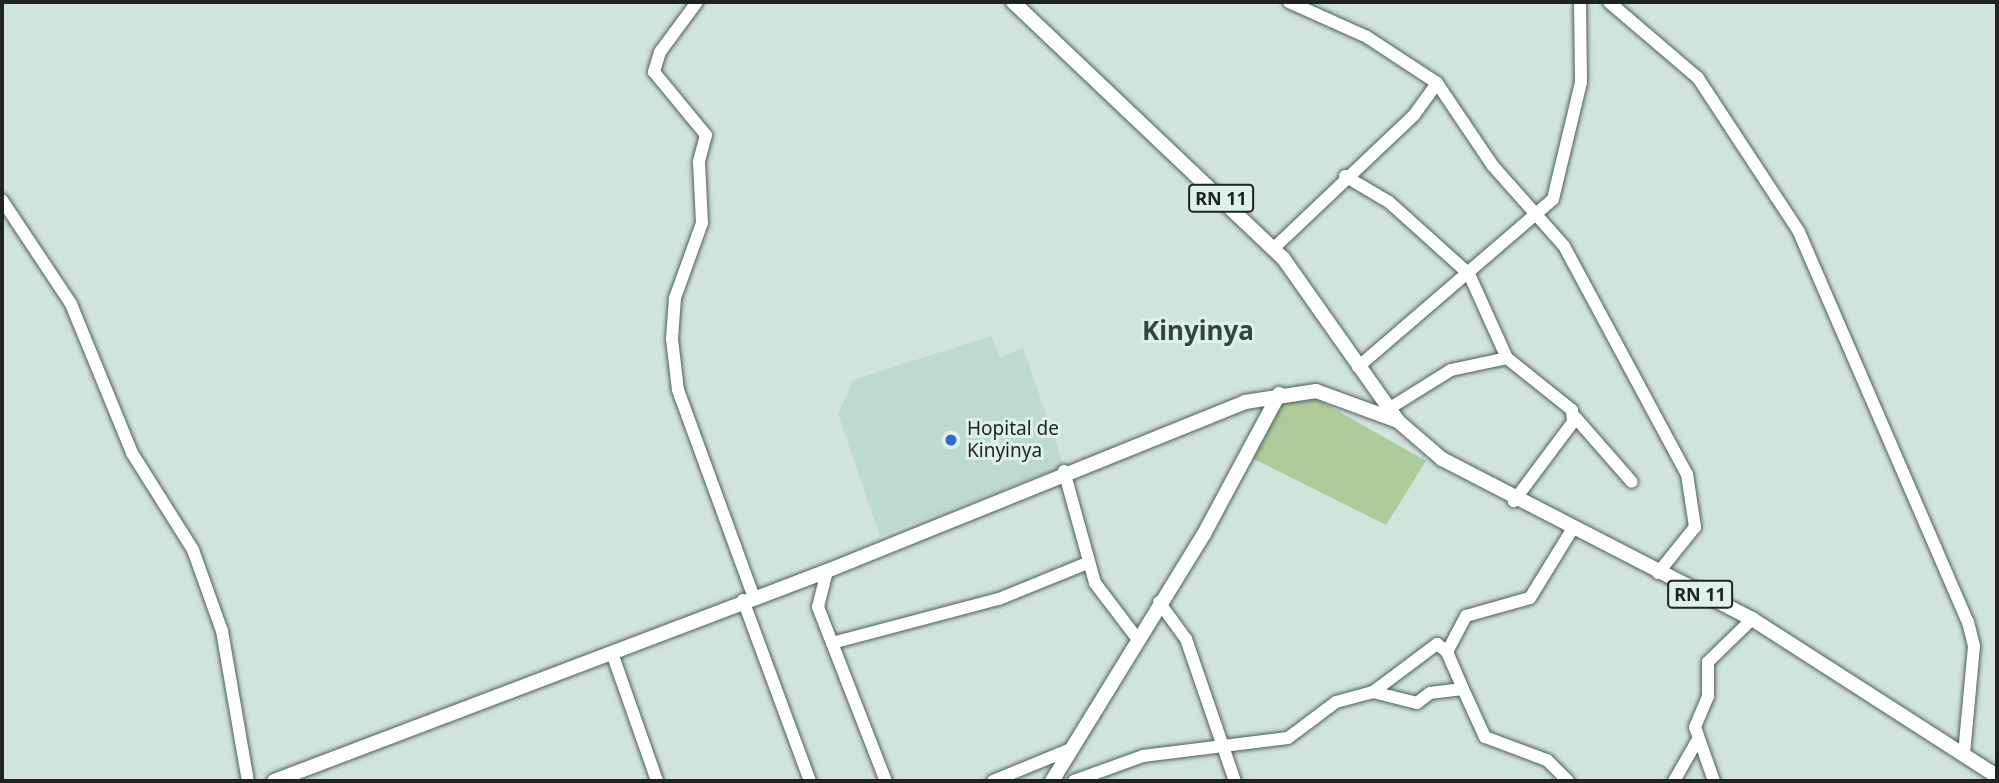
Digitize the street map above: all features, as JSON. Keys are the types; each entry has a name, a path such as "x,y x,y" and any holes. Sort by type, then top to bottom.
{"main road":[{"name":"RN 11","path":"1013,2 1273,248 1398,421 1443,459 1514,500 1752,619 1997,776"},
{"path":"1052,781 1279,394"},
{"path":"274,781 612,653 748,598 827,571 1064,471 1279,394 1339,396 1398,421"}],"street":[{"path":"697,2 660,52 654,72 706,135 699,162 702,223 675,298 672,339 678,390 810,781"},
{"path":"1289,2 1367,37 1437,83 1493,166 1541,216 1569,256 1687,474 1695,527 1658,573"},
{"path":"1359,367 1541,216 1553,199 1581,82 1580,2"},
{"path":"1609,2 1698,78 1799,232 1968,622 1973,646 1964,754"},
{"path":"1273,248 1345,176 1414,115 1437,83"},
{"path":"1345,176 1389,202 1469,274 1507,358 1560,396 1632,482"},
{"path":"2,200 71,304 132,453 193,550 222,631 248,781"},
{"path":"1390,408 1451,370 1507,358"},
{"path":"1514,500 1575,417"},
{"path":"1064,471 1081,517 1087,563 1136,637"},
{"path":"1447,652 1466,616 1530,598 1573,528"},
{"path":"832,643 999,599 1087,563"},
{"path":"827,571 818,607 886,781"},
{"path":"1159,602 1186,639 1235,781"},
{"path":"1674,781 1698,741 1707,662 1752,619"},
{"path":"1073,781 1143,755 1288,738 1336,702 1373,692 1437,644 1447,652 1485,737 1547,761 1568,781"},
{"path":"612,653 657,781"},
{"path":"1373,692 1417,704 1430,693 1463,689"},
{"path":"1698,741 1714,781"},
{"path":"993,781 1071,749"}],"shaded area":[{"name":"Hopital de Kinyinya","path":"991,336 1000,357 1023,348 1064,466 880,536 838,414 853,380"}],"green space":[{"path":"1306,393 1426,461 1386,525 1252,458 1284,398"}],"place":[{"name":"Hopital de Kinyinya","path":"951,440"}],"district":[{"name":"Kinyinya","path":"1198,331"}]}
